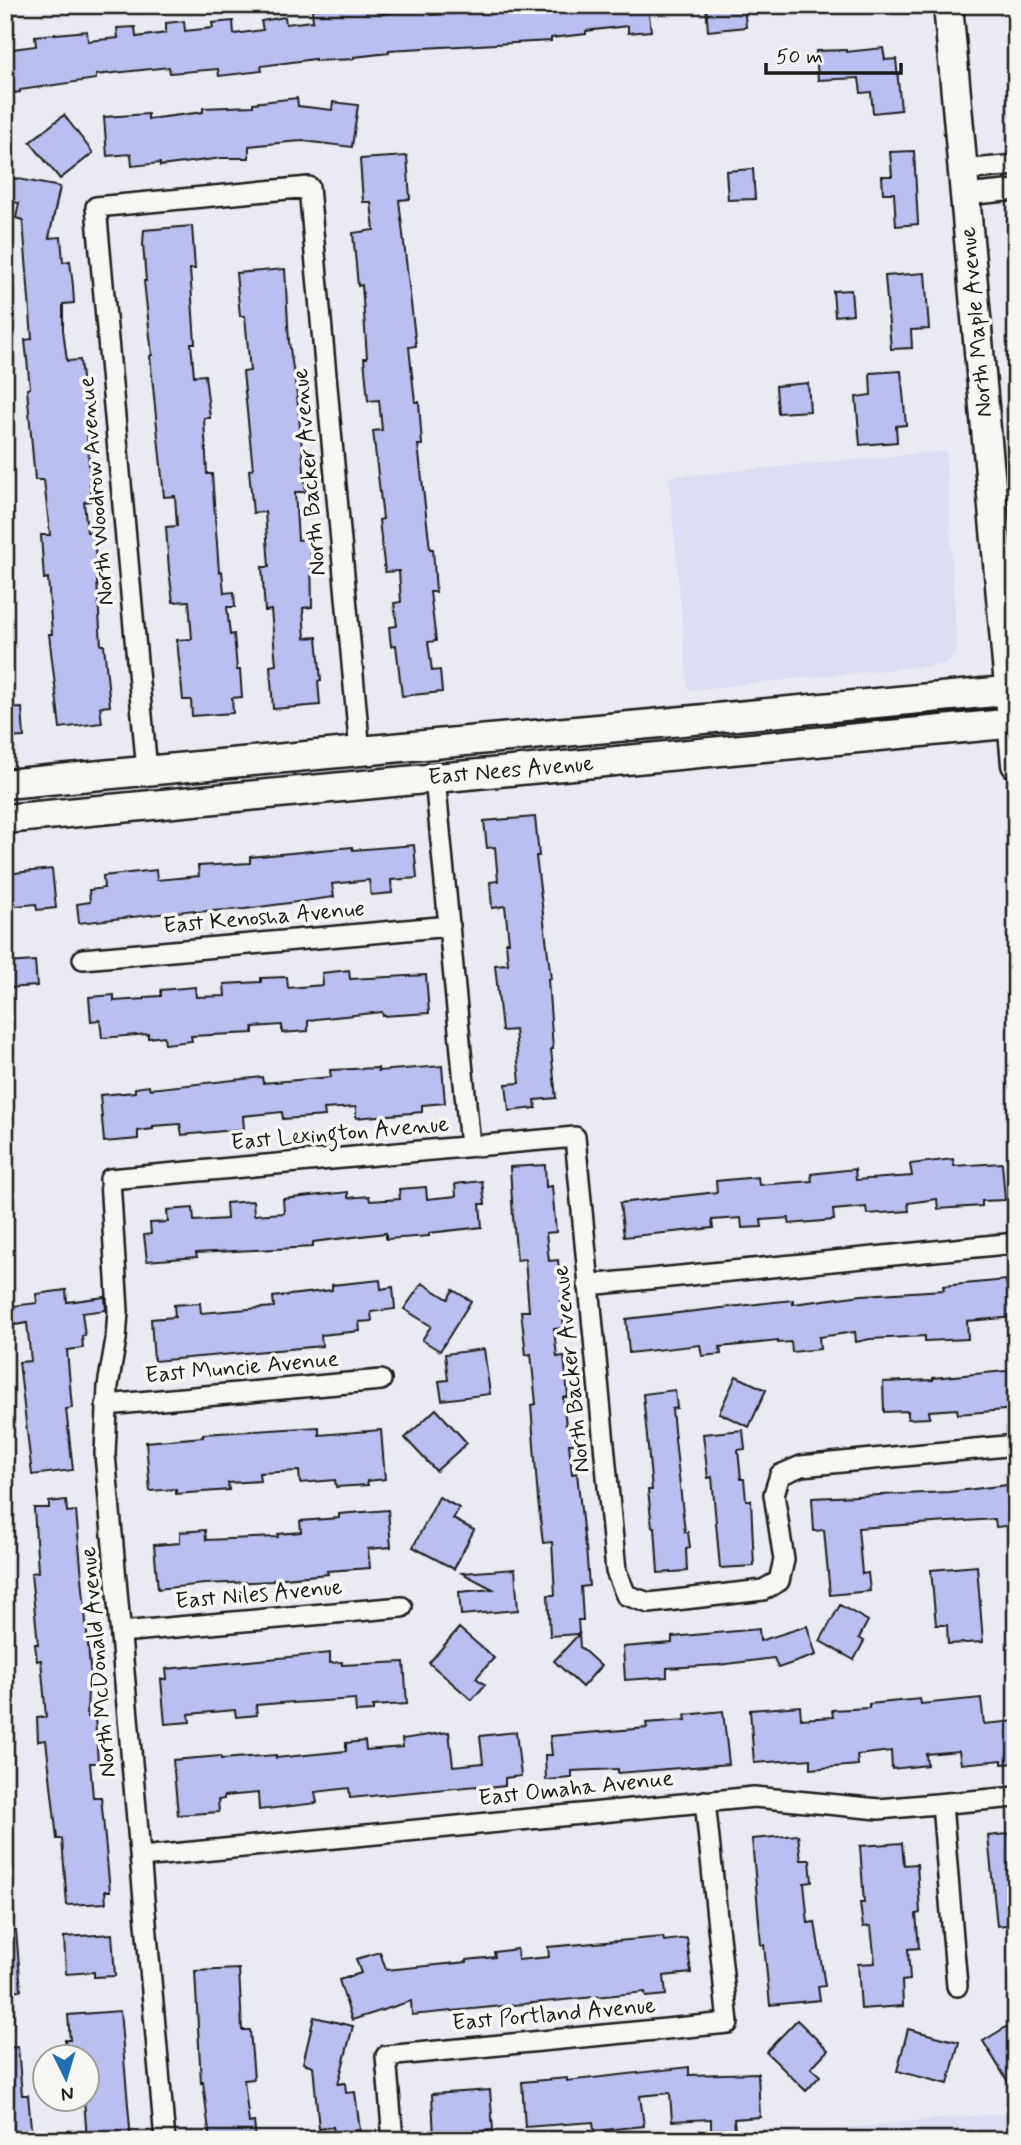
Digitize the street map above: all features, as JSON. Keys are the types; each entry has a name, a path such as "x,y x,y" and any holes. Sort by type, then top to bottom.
{"main road":[{"name":"North Maple Avenue","path":"948,5 1013,690 1016,764"},
{"name":"East Nees Avenue","path":"5,784 1013,690"},
{"name":"East Nees Avenue","path":"5,819 1014,723"},
{"path":"435,778 447,762 498,755 513,736"}],"street":[{"path":"964,182 1016,165"},
{"path":"964,182 1016,190"},
{"name":"North Backer Avenue","path":"96,207 309,187 360,752"},
{"name":"North Woodrow Avenue","path":"96,207 147,771"},
{"path":"435,778 470,1146"},
{"name":"East Kenosha Avenue","path":"83,959 450,926"},
{"name":"North Backer Avenue","path":"575,1137 617,1571 626,1595 649,1603 762,1590 779,1581 784,1560 774,1494 780,1475 801,1466 1016,1446"},
{"name":"East Lexington Avenue","path":"110,1179 575,1137"},
{"name":"North McDonald Avenue","path":"110,1179 118,1311 106,1405 105,1454 165,2140"},
{"path":"588,1285 1016,1243"},
{"name":"East Muncie Avenue","path":"106,1405 381,1380"},
{"name":"East Niles Avenue","path":"121,1632 402,1607"},
{"name":"East Omaha Avenue","path":"141,1857 754,1797 879,1809 1016,1797"},
{"name":"East Portland Avenue","path":"393,2140 386,2056 728,2023 705,1801"},
{"path":"942,1804 957,1986"}],"shaded area":[{"path":"946,451 957,651 946,664 688,690 669,477"},
{"path":"1016,2112 1016,2140 711,2140"}],"building":[{"path":"381,5 382,14 411,10 411,5 430,5 431,15 461,13 460,5 648,5 651,31 628,33 628,26 586,31 586,34 551,38 551,41 389,50 389,53 354,59 315,59 261,66 262,71 219,76 218,69 170,73 169,67 96,75 96,79 5,94 5,50 36,46 35,36 87,31 88,41 118,38 117,28 135,27 136,37 166,33 166,23 184,21 185,31 213,28 212,23 233,21 234,34 263,30 261,21 285,17 286,24 313,21 312,9"},
{"path":"706,5 744,5 746,27 708,31"},
{"path":"883,48 885,60 896,59 901,110 873,113 871,92 861,93 859,78 818,80 816,51 846,52"},
{"path":"297,98 298,106 332,110 333,102 358,105 352,147 303,141 289,142 249,146 249,158 222,158 160,166 160,163 132,166 131,154 107,156 104,117 148,114 148,119 203,112 203,108 253,106 253,103"},
{"path":"64,115 93,153 60,179 30,142"},
{"path":"914,151 918,224 896,226 894,193 883,193 882,176 892,176 890,152"},
{"path":"407,156 410,199 399,200 416,346 409,347 415,402 419,402 422,445 418,445 430,549 433,549 436,592 430,592 436,641 428,642 432,671 440,670 442,692 402,696 396,645 391,646 389,627 397,626 394,603 401,602 399,571 385,572 379,520 383,519 373,431 382,430 379,400 368,401 362,285 358,286 353,233 374,230 371,202 363,202 360,159"},
{"path":"753,169 755,199 728,200 726,171"},
{"path":"13,178 60,187 49,238 61,237 63,262 70,261 73,286 74,303 63,304 63,330 67,361 80,360 86,413 91,501 84,502 87,532 94,532 101,645 104,645 110,706 100,707 102,723 60,728 49,634 52,634 48,578 44,579 41,535 50,535 44,480 35,480 27,389 30,388 25,340 32,339 23,220 16,218 19,203 8,201"},
{"path":"192,226 195,269 190,269 195,343 191,343 194,376 205,375 210,418 204,418 207,474 212,474 219,572 222,571 224,593 234,592 235,607 227,607 230,635 234,634 237,670 240,670 242,697 232,698 233,713 192,716 191,700 183,700 177,640 192,639 189,601 173,602 166,527 177,526 175,496 164,497 150,356 143,244 144,230"},
{"path":"285,269 289,342 306,492 295,492 298,540 310,539 312,607 303,608 305,638 317,637 321,680 318,681 320,705 273,709 270,666 276,665 271,610 265,611 262,567 269,567 265,512 253,513 249,470 253,469 243,372 250,371 245,316 240,316 236,273"},
{"path":"925,273 929,329 911,330 912,348 891,349 885,276"},
{"path":"851,290 853,314 835,316 833,291"},
{"path":"901,371 906,425 896,426 897,442 860,445 856,397 871,395 870,373"},
{"path":"808,383 810,411 778,413 776,386"},
{"path":"22,708 24,737 5,738 5,709"},
{"path":"535,817 539,856 536,856 551,979 548,979 556,1098 535,1100 536,1108 509,1111 506,1084 520,1083 515,1030 502,1031 495,965 508,964 506,942 509,942 505,906 492,908 490,882 498,881 495,847 487,848 484,821"},
{"path":"414,845 417,878 391,880 392,893 371,895 369,880 332,884 334,897 245,909 194,910 79,923 77,904 90,902 89,890 104,888 103,876 156,870 157,880 199,876 198,866 250,863 250,857 352,847 353,850"},
{"path":"52,869 56,908 37,910 36,904 5,907 5,874"},
{"path":"35,961 37,986 5,988 5,963"},
{"path":"349,970 350,979 426,975 429,1013 383,1016 382,1012 316,1019 308,1021 308,1031 282,1033 282,1025 253,1027 253,1033 191,1036 192,1041 165,1044 164,1036 148,1038 148,1034 102,1038 100,1020 91,1021 89,997 114,995 114,1001 145,999 161,996 161,990 195,987 196,997 225,996 224,984 287,977 288,988 323,985 322,973"},
{"path":"442,1066 445,1103 422,1105 422,1112 356,1118 356,1107 324,1109 325,1116 283,1119 282,1112 243,1116 244,1129 182,1135 180,1124 153,1126 153,1129 138,1131 138,1139 104,1142 100,1095 135,1092 135,1088 149,1086 150,1089 262,1077 263,1083 331,1077 330,1070 378,1068 378,1071"},
{"path":"953,1159 954,1166 1002,1163 1005,1200 982,1201 982,1206 938,1209 937,1199 908,1203 909,1211 867,1214 866,1207 833,1210 834,1220 789,1224 789,1218 761,1220 762,1227 742,1228 741,1218 712,1220 713,1228 624,1237 620,1203 717,1192 716,1181 758,1177 759,1185 812,1181 811,1174 855,1169 856,1180 912,1176 910,1164"},
{"path":"545,1165 546,1187 552,1186 556,1232 546,1233 549,1261 558,1260 560,1282 565,1281 566,1299 561,1300 564,1328 554,1329 557,1357 564,1356 568,1397 563,1397 566,1426 573,1425 575,1444 569,1444 572,1474 577,1473 589,1586 581,1587 583,1620 578,1620 580,1647 601,1666 582,1687 554,1661 579,1634 550,1636 548,1595 555,1595 552,1542 543,1543 531,1405 536,1404 531,1354 526,1355 521,1311 529,1311 525,1259 517,1260 513,1217 510,1167"},
{"path":"482,1181 485,1204 480,1204 482,1227 429,1233 429,1236 386,1239 386,1233 313,1242 313,1247 196,1253 197,1257 147,1261 144,1235 151,1234 150,1223 168,1222 167,1210 193,1208 194,1221 227,1219 226,1203 253,1201 254,1215 284,1213 283,1199 348,1192 348,1198 369,1196 370,1201 400,1199 399,1189 426,1187 427,1199 456,1196 455,1184"},
{"path":"380,1280 381,1289 393,1287 395,1309 371,1312 372,1321 359,1322 360,1331 321,1335 322,1346 154,1361 151,1319 175,1317 174,1305 200,1303 201,1313 274,1307 273,1297 332,1290 332,1285"},
{"path":"1006,1280 1007,1287 1016,1286 1016,1317 967,1321 968,1339 925,1341 925,1336 856,1342 855,1332 819,1337 820,1349 792,1352 791,1342 778,1341 720,1347 721,1354 702,1356 700,1345 629,1353 626,1319 793,1300 793,1304 862,1295 944,1290 943,1286"},
{"path":"422,1283 448,1299 453,1290 471,1301 440,1351 422,1340 431,1326 404,1309"},
{"path":"66,1290 67,1302 105,1297 106,1310 82,1313 85,1336 82,1336 83,1348 67,1350 72,1408 66,1409 73,1470 32,1475 19,1362 31,1361 27,1323 15,1325 13,1306 37,1303 36,1294"},
{"path":"484,1349 490,1394 442,1400 439,1381 448,1380 445,1354"},
{"path":"1016,1370 1016,1409 958,1414 957,1409 929,1411 930,1418 908,1419 908,1411 884,1412 883,1382 933,1380"},
{"path":"736,1376 766,1390 749,1427 719,1413"},
{"path":"675,1390 677,1408 672,1409 685,1532 688,1532 690,1548 686,1549 687,1571 658,1573 655,1527 652,1527 648,1490 652,1490 643,1394"},
{"path":"436,1409 467,1443 436,1471 405,1438"},
{"path":"319,1427 319,1435 381,1430 385,1479 367,1481 368,1485 336,1487 335,1480 300,1483 299,1471 259,1473 260,1481 228,1483 229,1490 176,1494 176,1489 150,1491 146,1442 203,1437 203,1434"},
{"path":"743,1430 745,1449 738,1450 746,1500 751,1500 754,1566 720,1568 712,1477 708,1478 703,1434"},
{"path":"1016,1484 1016,1525 996,1527 995,1519 858,1528 862,1574 868,1573 870,1591 830,1595 824,1530 814,1531 812,1498 949,1492"},
{"path":"439,1497 459,1508 453,1519 474,1530 454,1569 413,1547"},
{"path":"66,1500 67,1512 76,1511 92,1689 88,1689 87,1717 95,1717 98,1763 90,1763 93,1797 101,1797 110,1891 105,1891 106,1903 67,1905 62,1839 57,1839 46,1740 38,1741 37,1718 46,1717 41,1660 37,1661 35,1644 38,1644 31,1573 38,1572 34,1508 49,1508 49,1502"},
{"path":"388,1510 391,1547 368,1549 370,1568 327,1571 328,1574 273,1581 158,1589 154,1545 180,1543 180,1532 205,1530 206,1540 278,1537 278,1534 301,1532 300,1521 339,1518 339,1514"},
{"path":"977,1566 983,1642 948,1644 947,1625 936,1625 931,1570"},
{"path":"515,1569 518,1610 461,1615 459,1592 493,1589 462,1573"},
{"path":"840,1605 868,1621 859,1638 864,1641 854,1660 820,1641"},
{"path":"807,1626 816,1655 778,1668 774,1658 667,1668 667,1677 625,1680 623,1647 672,1643 672,1637 759,1629 760,1641"},
{"path":"459,1628 494,1658 476,1678 485,1685 472,1700 429,1663"},
{"path":"330,1653 330,1663 342,1662 342,1665 404,1662 407,1704 373,1706 373,1711 356,1712 355,1699 256,1705 257,1715 236,1717 235,1710 189,1714 190,1722 165,1724 161,1679 167,1679 166,1669"},
{"path":"981,1698 984,1724 1016,1721 1016,1763 1002,1764 1002,1760 961,1764 959,1751 926,1754 927,1765 892,1769 891,1751 857,1755 858,1765 811,1769 811,1759 754,1763 750,1710 800,1706 801,1719 833,1717 832,1710 869,1708 869,1704 920,1699 921,1704"},
{"path":"723,1711 729,1764 618,1773 618,1769 572,1771 572,1778 546,1780 545,1755 552,1755 550,1736 647,1728 646,1723 686,1720 685,1715"},
{"path":"449,1732 453,1766 483,1763 480,1736 516,1732 521,1776 505,1778 505,1786 478,1789 477,1786 350,1798 349,1788 315,1792 317,1803 259,1810 258,1793 224,1796 224,1799 218,1800 219,1812 178,1815 173,1760 221,1756 221,1759 276,1755 276,1758 346,1751 346,1743 365,1741 366,1750 403,1747 402,1739"},
{"path":"1016,1833 1016,1924 997,1926 988,1836"},
{"path":"798,1835 801,1860 810,1860 812,1882 804,1883 808,1923 815,1922 825,1986 818,1987 820,2000 770,2005 764,1945 761,1945 752,1839"},
{"path":"902,1843 904,1865 917,1864 920,1913 916,1914 919,1948 908,1949 910,1980 902,1981 903,2006 861,2009 858,1964 875,1963 871,1926 863,1927 860,1903 864,1903 860,1846"},
{"path":"5,1930 16,1930 21,1990 5,1991"},
{"path":"112,1934 115,1976 94,1977 94,1972 66,1974 64,1937"},
{"path":"663,1937 664,1941 687,1938 691,1973 664,1976 666,1995 646,1997 645,1992 412,2015 411,2001 352,2020 339,1980 361,1973 356,1959 380,1952 386,1970 467,1962 495,1957 494,1952 517,1949 518,1960 549,1957 548,1947"},
{"path":"239,1969 242,2030 250,2030 254,2079 244,2080 249,2123 254,2122 256,2140 210,2140 203,2082 201,2083 195,1971"},
{"path":"120,2011 131,2140 87,2140 85,2114 102,2114 102,2044 65,2044 65,2040 70,2040 68,2015"},
{"path":"314,2017 353,2026 338,2084 345,2083 346,2093 355,2092 360,2130 334,2133 333,2127 319,2129 313,2066 303,2063"},
{"path":"797,2020 828,2050 811,2068 820,2076 806,2091 766,2052"},
{"path":"1016,2021 1016,2095 983,2041"},
{"path":"908,2029 959,2042 948,2084 897,2071"},
{"path":"18,2047 22,2095 28,2095 32,2138 5,2140 5,2048"},
{"path":"689,2067 689,2075 758,2073 760,2117 734,2119 735,2129 711,2130 711,2119 672,2121 670,2093 640,2096 644,2126 594,2131 593,2122 525,2127 522,2082 567,2078 567,2081"},
{"path":"490,2090 493,2130 483,2131 484,2140 434,2140 432,2094"}]}
